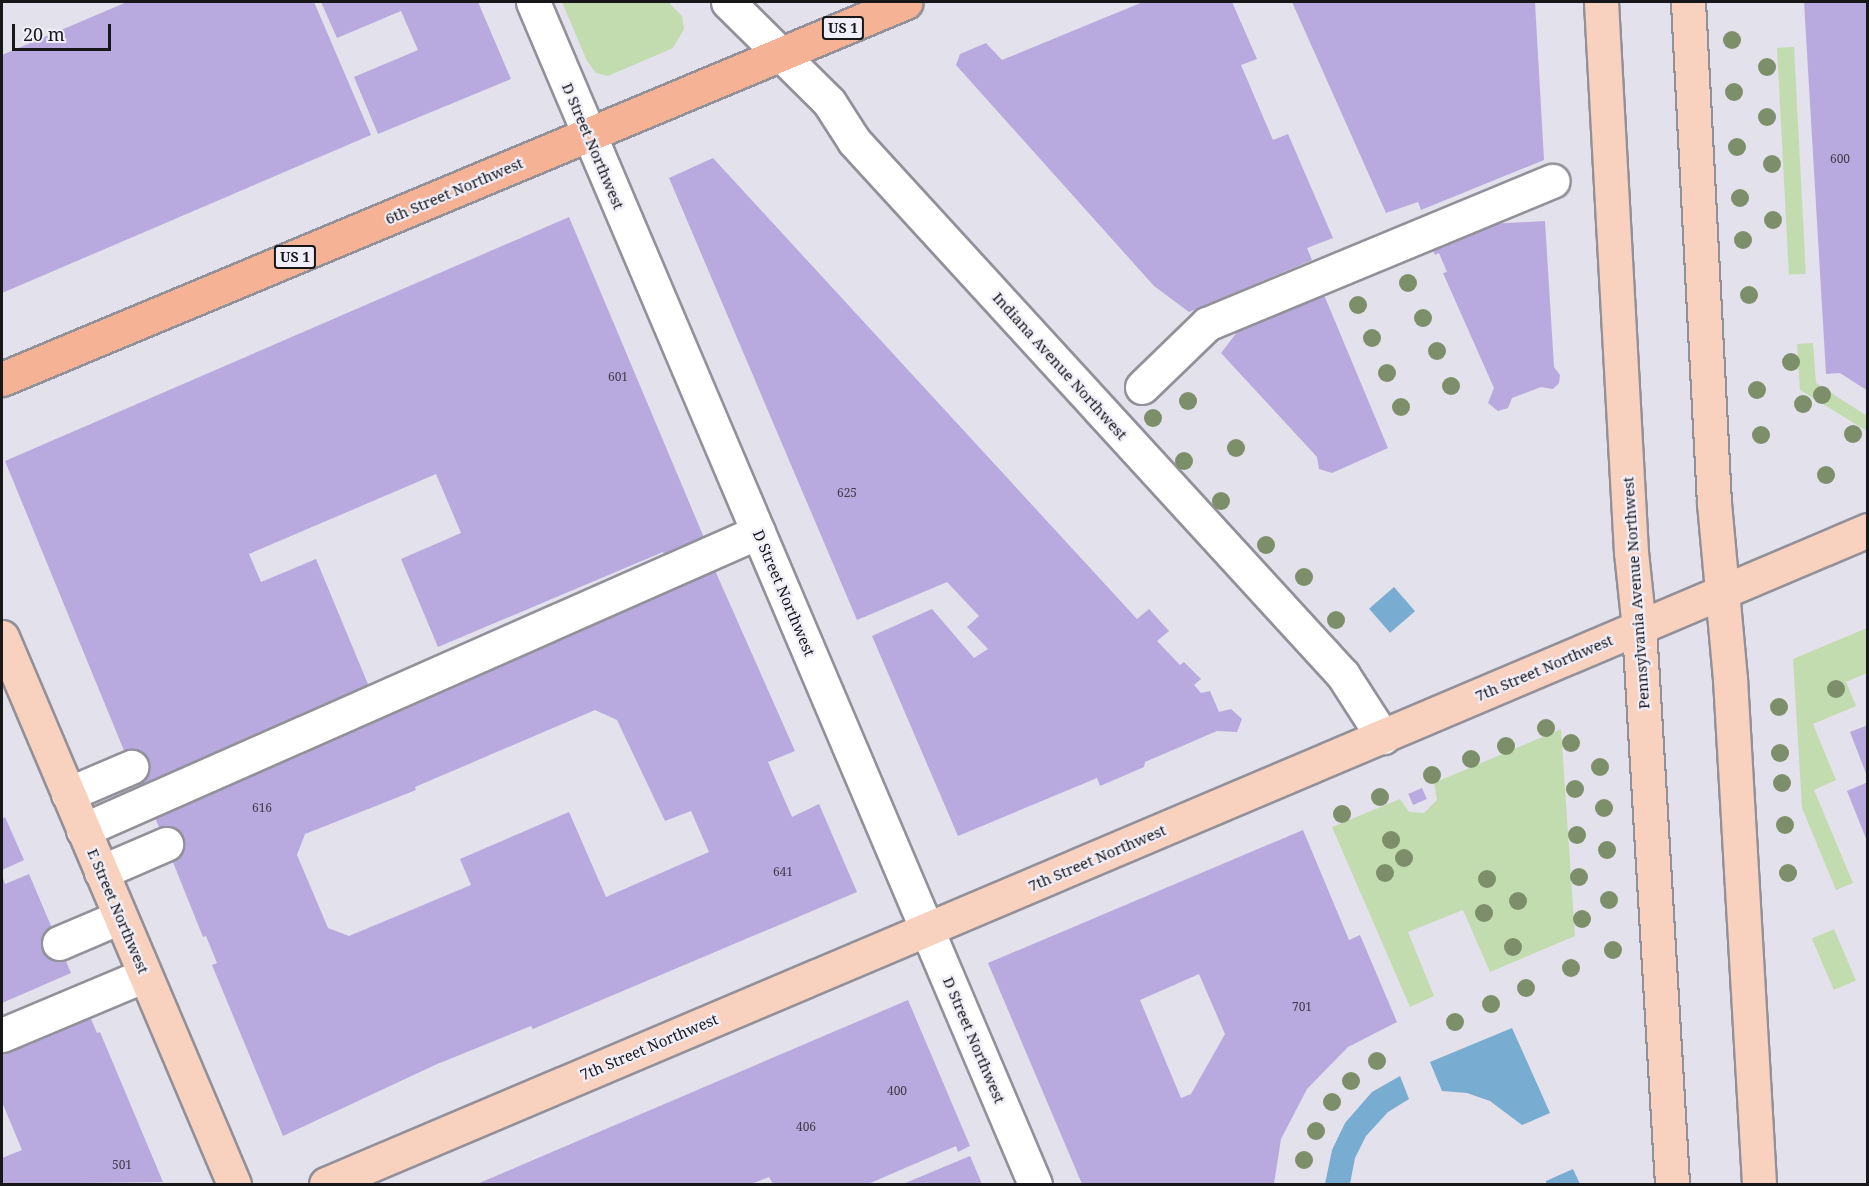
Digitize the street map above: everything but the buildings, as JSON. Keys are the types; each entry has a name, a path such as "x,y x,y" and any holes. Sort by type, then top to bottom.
{"highway":[{"name":"6th Street Northwest","path":"2,380 906,2"}],"main road":[{"name":"Pennsylvania Avenue Northwest","path":"1600,2 1630,552 1639,628 1672,1185"},
{"path":"1688,2 1759,1185"},
{"name":"7th Street Northwest","path":"326,1185 1868,530"},
{"name":"E Street Northwest","path":"2,638 234,1185"}],"street":[{"name":"D Street Northwest","path":"533,2 1035,1185"},
{"name":"Indiana Avenue Northwest","path":"728,2 829,102 854,141 1343,675 1383,737"},
{"path":"1142,387 1207,324 1553,181"},
{"path":"83,830 758,532"},
{"path":"68,794 131,767"},
{"path":"101,872 166,844"},
{"path":"59,943 120,917"},
{"path":"2,1035 145,975"}],"green space":[{"path":"562,2 668,2 682,16 684,29 673,48 608,76 596,73 587,61"},
{"path":"1794,47 1806,274 1789,275 1777,48"},
{"path":"1813,343 1816,383 1867,416 1867,431 1800,390 1797,344"},
{"path":"1867,628 1867,673 1846,682 1856,706 1813,724 1836,780 1814,790 1853,883 1836,890 1802,808 1793,659"},
{"path":"1561,729 1575,936 1490,972 1463,910 1408,932 1434,996 1410,1007 1332,827 1400,799 1409,812 1424,813 1437,800 1434,783"},
{"path":"1834,929 1856,981 1834,990 1812,938"}],"water":[{"path":"1394,587 1415,611 1390,633 1369,609"},
{"path":"1512,1028 1550,1113 1522,1125 1490,1101 1467,1093 1442,1091 1430,1062"},
{"path":"1400,1076 1409,1099 1388,1112 1366,1136 1355,1158 1350,1184 1325,1184 1332,1150 1345,1123 1372,1092"},
{"path":"1573,1169 1580,1184 1546,1184 1546,1181"}]}
